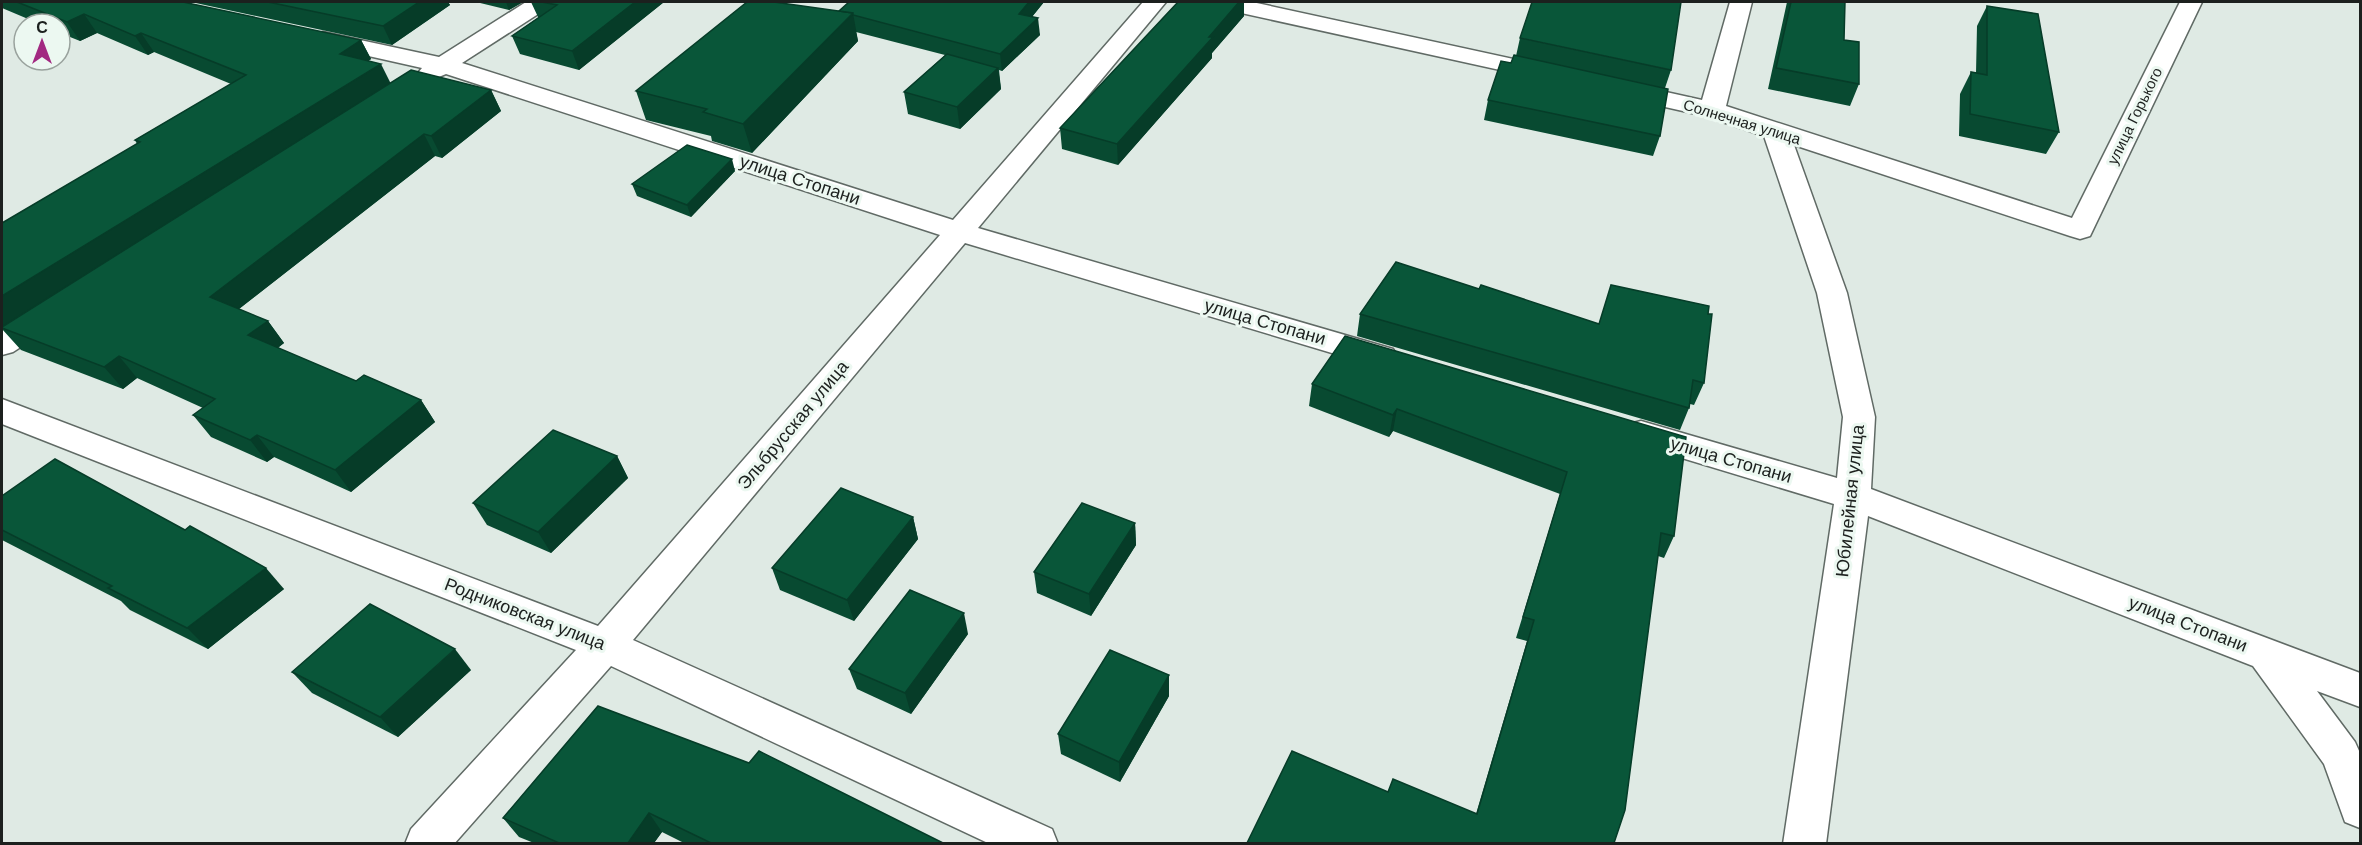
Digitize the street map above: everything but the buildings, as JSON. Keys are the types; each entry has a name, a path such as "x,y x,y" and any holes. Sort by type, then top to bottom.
{"street":[{"path":"412,84 541,2"},
{"name":"Эльбрусская улица","path":"426,843 605,645 1155,2"},
{"name":"Солнечная улица","path":"1223,2 1712,110 2080,230"},
{"path":"1712,110 1741,2"},
{"name":"улица Горького","path":"2080,230 2191,2"},
{"name":"улица Стопани","path":"292,32 442,65 958,231 1406,364"},
{"name":"Юбилейная улица","path":"1776,132 1832,293 1859,417 1854,496 1804,843"},
{"path":"2,344 72,300"},
{"name":"Родниковская улица","path":"2,411 605,645 1037,843"},
{"name":"улица Стопани","path":"1612,425 1854,496 2361,690"},
{"path":"2268,655 2341,755 2361,808"}]}
